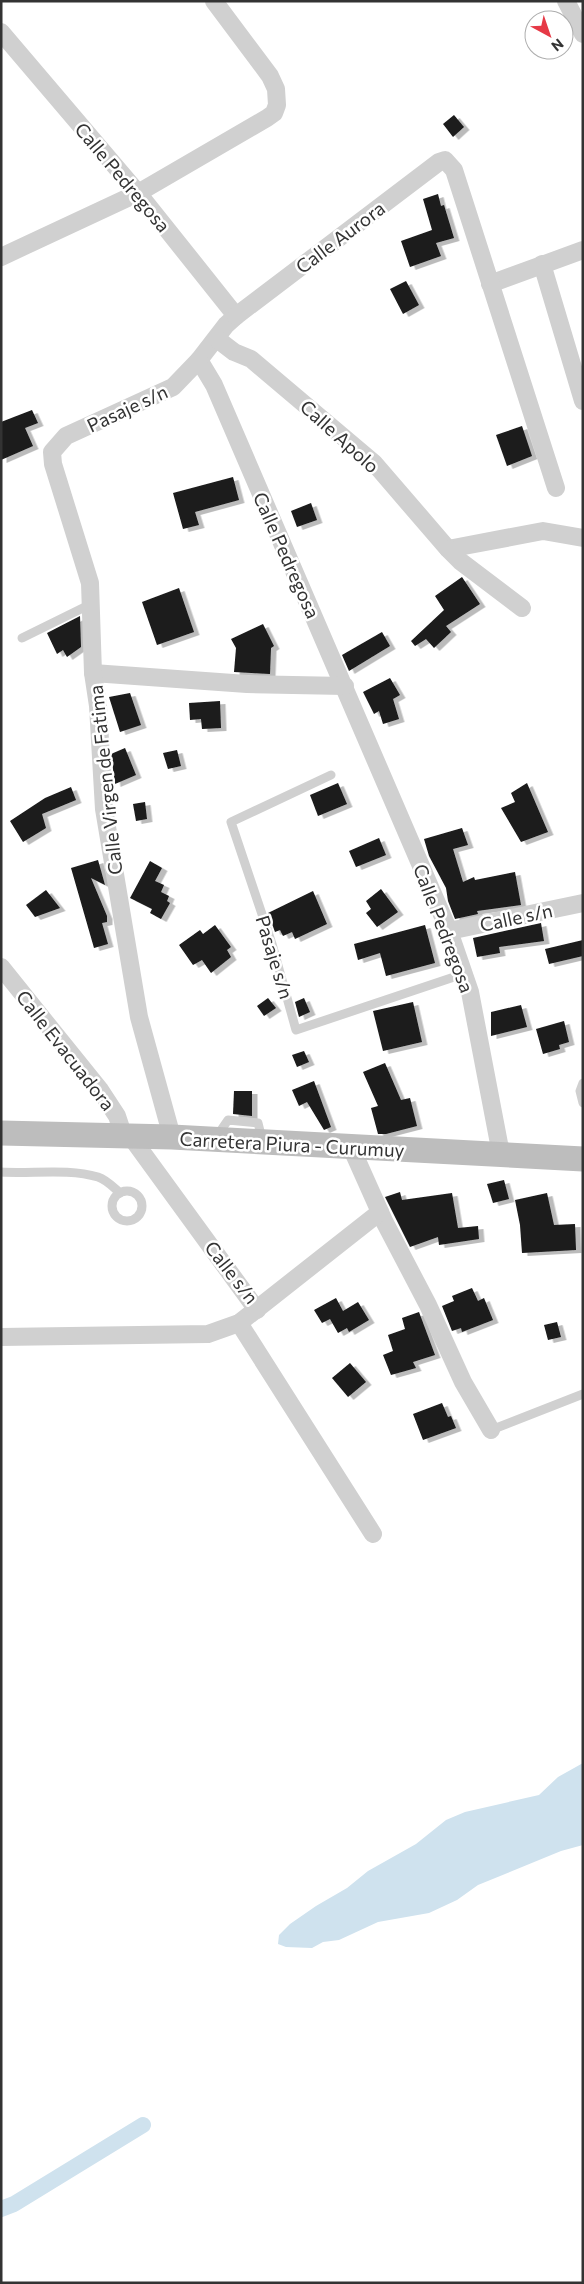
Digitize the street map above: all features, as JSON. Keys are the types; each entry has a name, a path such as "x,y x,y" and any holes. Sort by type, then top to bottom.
{"main road":[{"name":"Carretera Piura - Curumuy","path":"1,1133 172,1137 583,1158"}],"street":[{"path":"1,257 138,193 255,126 274,113 277,105 276,89 270,76 214,1"},
{"path":"566,1 583,34"},
{"name":"Calle Pedregosa","path":"1,32 138,193 236,316"},
{"name":"Calle Aurora","path":"236,316 445,160 454,170 490,284"},
{"path":"556,488 490,284 583,250"},
{"path":"542,264 583,401"},
{"path":"199,360 218,339 226,325 236,316"},
{"name":"Calle Apolo","path":"218,339 234,352 251,358 374,463 460,561 522,608"},
{"name":"Calle Pedregosa","path":"199,360 214,385 449,931 470,992 501,1154"},
{"name":"Pasaje s/n","path":"52,452 66,436 173,387 199,360"},
{"name":"Calle Virgen de Fatima","path":"52,452 53,464 90,583 93,673 98,706 104,809 138,1017 172,1137"},
{"path":"448,549 543,531 583,538"},
{"path":"93,673 247,684 344,686"},
{"name":"Calle s/n","path":"449,931 583,903"},
{"name":"Calle Evacuadora","path":"1,967 100,1090 127,1137"},
{"name":"Calle s/n","path":"127,1137 257,1310 380,1212"},
{"path":"352,1147 380,1212 428,1305 462,1382 491,1430"},
{"path":"1,1337 208,1334 239,1323 257,1310"},
{"path":"239,1323 374,1534"}],"lane":[{"path":"22,638 92,603"},
{"name":"Pasaje s/n","path":"331,775 231,822 272,944 296,1030 464,974"},
{"path":"583,1083 580,1091 583,1103"},
{"path":"1,1172 91,1176 110,1184 120,1193"},
{"path":"491,1430 583,1394"}],"water":[{"path":"583,1763 583,1845 561,1851 478,1885 457,1900 429,1913 378,1922 339,1940 323,1942 312,1948 286,1947 278,1944 279,1935 290,1924 347,1888 368,1871 416,1844 446,1820 465,1812 539,1795 558,1777"}],"building":[{"path":"454,115 464,127 453,137 443,124"},
{"path":"438,194 441,206 444,205 454,238 436,243 441,256 410,267 401,241 432,230 423,199"},
{"path":"406,281 419,305 403,314 390,289"},
{"path":"32,410 38,423 25,428 33,446 1,460 1,422"},
{"path":"522,426 532,456 507,466 496,435"},
{"path":"233,477 239,500 195,512 199,525 183,529 173,493"},
{"path":"311,503 317,520 297,527 291,511"},
{"path":"462,577 480,604 446,626 451,632 434,648 426,639 415,646 411,641 444,610 435,596"},
{"path":"179,588 194,632 157,645 142,602"},
{"path":"80,616 81,647 67,657 63,650 57,654 47,633"},
{"path":"263,624 274,646 271,648 270,674 234,672 236,648 231,639"},
{"path":"382,632 390,646 349,671 342,655"},
{"path":"390,678 400,695 393,699 399,719 383,724 379,711 374,714 363,692"},
{"path":"130,693 141,725 120,732 109,697"},
{"path":"220,701 221,728 202,729 201,719 190,720 189,703"},
{"path":"125,748 136,775 115,784 111,754"},
{"path":"177,750 181,766 168,769 163,753"},
{"path":"338,783 347,804 318,816 310,795"},
{"path":"527,783 548,832 521,842 501,808 515,802 511,793"},
{"path":"71,787 76,800 42,814 46,828 23,842 10,821 45,798"},
{"path":"145,802 147,819 136,821 133,804"},
{"path":"462,828 468,845 453,849 463,882 474,877 475,880 515,872 521,905 477,911 478,914 455,919 448,901 446,888 429,856 424,839"},
{"path":"379,838 386,855 356,867 349,851"},
{"path":"98,860 105,885 91,878 107,916 107,922 102,923 108,944 94,948 71,868"},
{"path":"150,861 162,868 155,881 164,885 161,892 169,896 167,901 170,903 161,919 150,913 152,909 130,898"},
{"path":"381,889 398,912 377,927 366,913 371,909 366,901"},
{"path":"46,890 60,908 35,917 26,905"},
{"path":"313,891 327,924 295,939 292,932 283,936 280,930 275,932 268,913"},
{"path":"541,923 544,941 499,947 500,953 477,957 473,938"},
{"path":"215,925 231,947 227,950 231,957 211,973 202,960 193,965 179,945 200,930 203,934"},
{"path":"425,925 435,963 386,976 380,953 358,960 354,944"},
{"path":"583,940 583,956 549,964 545,949"},
{"path":"268,998 276,1008 264,1016 257,1006"},
{"path":"304,998 310,1012 299,1017 295,1002"},
{"path":"413,1002 422,1042 383,1051 373,1011"},
{"path":"521,1005 527,1027 491,1036 491,1012"},
{"path":"564,1021 569,1042 559,1045 560,1049 543,1054 536,1029"},
{"path":"304,1051 309,1062 297,1067 292,1055"},
{"path":"385,1063 401,1100 410,1098 417,1126 386,1134 378,1134 371,1108 378,1106 363,1072"},
{"path":"314,1081 331,1127 324,1130 307,1102 299,1106 292,1090"},
{"path":"234,1091 252,1091 252,1116 233,1114"},
{"path":"504,1180 509,1199 493,1203 487,1184"},
{"path":"400,1192 402,1200 452,1193 458,1228 478,1226 479,1239 439,1245 438,1237 410,1247 385,1197"},
{"path":"547,1193 554,1225 575,1224 576,1250 522,1253 520,1225 515,1200"},
{"path":"472,1288 478,1301 484,1298 493,1320 462,1332 461,1328 452,1331 442,1306 454,1301 452,1296"},
{"path":"336,1298 343,1311 358,1302 369,1320 349,1332 347,1328 338,1333 330,1319 322,1323 314,1310"},
{"path":"419,1312 435,1355 413,1362 416,1368 391,1375 383,1355 393,1351 388,1335 405,1329 402,1318"},
{"path":"557,1322 561,1337 548,1340 544,1325"},
{"path":"350,1363 366,1382 348,1397 332,1378"},
{"path":"442,1403 448,1417 451,1416 456,1428 423,1440 413,1414"}],"waterway":[{"path":"1,2209 14,2204 143,2125"}]}
